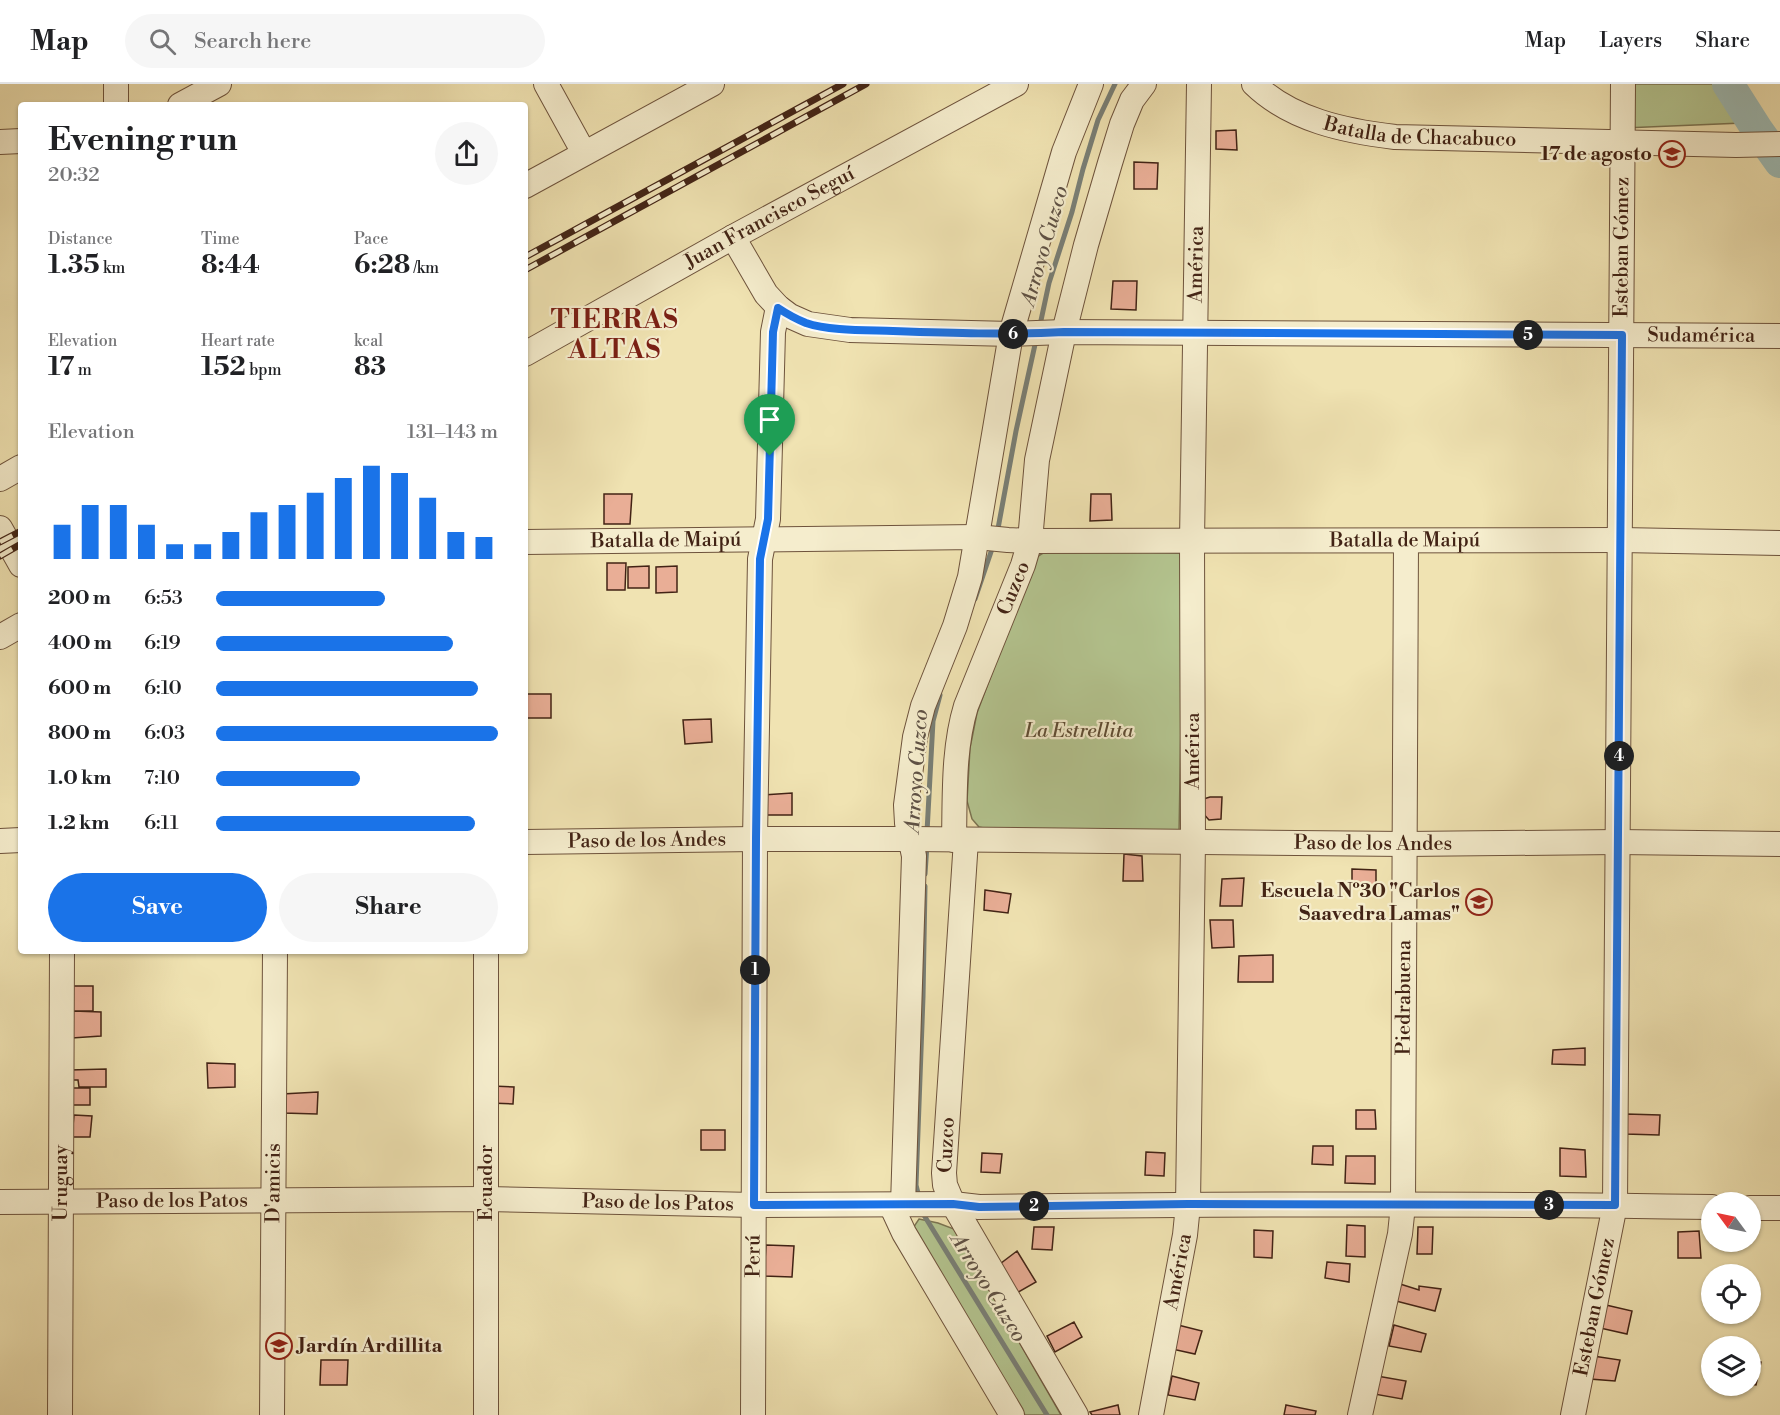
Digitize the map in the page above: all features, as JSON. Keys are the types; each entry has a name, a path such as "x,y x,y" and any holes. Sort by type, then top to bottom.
{"street":[{"path":"116,84 116,102"},
{"path":"186,102 219,84"},
{"path":"546,84 584,153"},
{"path":"528,184 712,84"},
{"name":"Juan Francisco Seguí","path":"528,352 733,237 1016,84"},
{"path":"1012,1415 904,1233 919,1205 914,856 937,839 907,823 906,805 915,737 923,706 958,616 970,577 1001,539 1016,334 1064,152 1091,84"},
{"name":"Cuzco","path":"1076,1415 919,1205 945,1185 937,839 966,706 1023,566 1001,539 1037,460 1058,332 1122,124 1132,100 1144,84"},
{"name":"América","path":"1151,1415 1185,1235 1188,1204 1193,841 1192,541 1199,84"},
{"name":"Batalla de Chacabuco","path":"1254,84 1286,106 1312,119 1362,133 1395,137 1780,144"},
{"name":"Esteban Gómez","path":"1573,1415 1615,1205 1623,84"},
{"path":"0,142 18,141"},
{"name":"Sudamérica","path":"733,237 766,294 778,308 808,324 850,330 1016,334 1058,332 1780,336"},
{"name":"Perú","path":"753,1415 760,559 768,519 773,332 778,308"},
{"path":"0,479 18,469"},
{"path":"0,528 18,560"},
{"name":"Batalla de Maipú","path":"528,542 764,538 1192,541 1621,540 1780,543"},
{"name":"Piedrabuena","path":"1360,1415 1400,1234 1403,1205 1406,541"},
{"path":"0,637 18,627"},
{"name":"Paso de los Andes","path":"528,842 937,839 1405,844 1618,842 1780,844"},
{"path":"0,841 18,840"},
{"name":"Uruguay","path":"60,1415 62,954"},
{"name":"D'amicis","path":"272,1415 275,954"},
{"name":"Ecuador","path":"486,954 486,1415"},
{"name":"Paso de los Patos","path":"0,1202 486,1199 979,1207 1188,1204 1701,1207"},
{"path":"1761,1208 1780,1208"}],"green space":[{"path":"1625,84 1716,84 1742,123 1624,128"},
{"name":"La Estrellita","path":"1048,550 1184,553 1179,834 998,831 979,827 972,819 967,801 970,748 977,713 1035,558"},
{"path":"919,1219 954,1229 1061,1415 1025,1415 911,1231"}],"building":[{"path":"1236,130 1237,150 1216,149 1216,131"},
{"path":"1134,162 1158,163 1157,189 1134,189"},
{"path":"1113,281 1137,281 1136,310 1111,309"},
{"path":"604,494 632,494 630,524 604,524"},
{"path":"1091,494 1111,494 1112,520 1090,521"},
{"path":"607,563 626,563 625,590 607,590"},
{"path":"649,566 649,588 628,588 628,567"},
{"path":"677,566 677,592 656,593 656,567"},
{"path":"528,694 551,694 551,718 528,718"},
{"path":"711,719 712,742 685,744 683,720"},
{"path":"792,793 792,815 763,815 763,795"},
{"path":"1222,797 1221,819 1209,820 1201,811 1200,800"},
{"path":"1124,854 1142,856 1143,881 1123,881"},
{"path":"1352,869 1376,870 1376,888 1352,887"},
{"path":"1244,878 1242,906 1220,906 1222,879"},
{"path":"985,890 1011,894 1008,913 984,910"},
{"path":"1210,920 1233,920 1234,947 1212,948"},
{"path":"1273,955 1273,982 1238,982 1239,956"},
{"path":"69,986 93,986 93,1011 69,1011"},
{"path":"73,1011 101,1012 101,1036 72,1038"},
{"path":"1585,1048 1585,1065 1552,1064 1553,1050"},
{"path":"207,1063 235,1064 235,1087 208,1088"},
{"path":"106,1069 106,1087 79,1087 78,1080 69,1080 70,1070"},
{"path":"492,1086 514,1087 513,1104 490,1103"},
{"path":"67,1088 90,1088 90,1105 67,1105"},
{"path":"318,1092 317,1114 283,1113 282,1094"},
{"path":"1356,1110 1375,1110 1376,1129 1356,1129"},
{"path":"1626,1114 1660,1115 1659,1135 1625,1134"},
{"path":"74,1115 92,1116 90,1137 72,1137"},
{"path":"701,1130 725,1130 725,1150 701,1150"},
{"path":"1313,1146 1333,1146 1333,1165 1312,1164"},
{"path":"1560,1148 1585,1150 1586,1177 1560,1176"},
{"path":"1146,1152 1165,1153 1164,1176 1145,1175"},
{"path":"982,1153 1002,1154 1000,1173 981,1172"},
{"path":"1346,1156 1375,1156 1375,1184 1345,1183"},
{"path":"1347,1225 1365,1226 1365,1257 1346,1256"},
{"path":"1034,1227 1054,1227 1052,1250 1032,1249"},
{"path":"1418,1227 1433,1227 1432,1254 1417,1254"},
{"path":"1254,1230 1273,1231 1272,1258 1254,1257"},
{"path":"1699,1231 1701,1258 1678,1258 1678,1232"},
{"path":"766,1245 794,1246 792,1277 764,1276"},
{"path":"1017,1251 1036,1282 1013,1295 996,1267"},
{"path":"1327,1262 1350,1264 1349,1282 1325,1278"},
{"path":"1397,1283 1419,1290 1419,1286 1441,1289 1435,1311 1392,1300"},
{"path":"1606,1305 1632,1311 1627,1334 1600,1328"},
{"path":"1074,1322 1082,1337 1055,1352 1047,1336"},
{"path":"1178,1325 1202,1331 1195,1354 1172,1349"},
{"path":"1394,1325 1426,1334 1421,1352 1389,1346"},
{"path":"1593,1356 1620,1360 1615,1381 1590,1379"},
{"path":"321,1360 348,1360 347,1385 320,1385"},
{"path":"1172,1376 1199,1383 1195,1400 1168,1395"},
{"path":"1377,1376 1406,1381 1402,1399 1374,1394"},
{"path":"1118,1405 1120,1415 1092,1415 1090,1412"},
{"path":"1286,1405 1316,1411 1315,1415 1284,1415"}],"waterway":[{"name":"Arroyo Cuzco","path":"1040,325 1049,283 1098,120 1115,84"},
{"path":"1728,84 1780,162"},
{"name":"Arroyo Cuzco","path":"997,534 1036,340"},
{"name":"Arroyo Cuzco","path":"975,599 993,546"},
{"name":"Arroyo Cuzco","path":"927,832 933,721 940,695"},
{"name":"Arroyo Cuzco","path":"925,874 927,844"},
{"name":"Arroyo Cuzco","path":"919,1197 916,1185 925,886"},
{"name":"Arroyo Cuzco","path":"922,1212 1047,1415"}],"railway":[{"path":"528,255 843,84"},
{"path":"528,268 866,84"},
{"path":"0,542 18,533"},
{"path":"0,556 18,546"}],"place":[{"name":"17 de agosto","path":"1672,154"},
{"name":"Escuela Nº30 \"Carlos Saavedra Lamas\"","path":"1479,902"},
{"name":"Jardín Ardillita","path":"279,1346"}],"district":[{"name":"TIERRAS ALTAS","path":"615,335"}],"route":[{"path":"778,308 808,324 850,330 1011,334 1064,332 1622,335 1615,1205 1188,1204 979,1207 953,1204 754,1205 760,559 768,519 770,456 773,332 778,308"}]}
